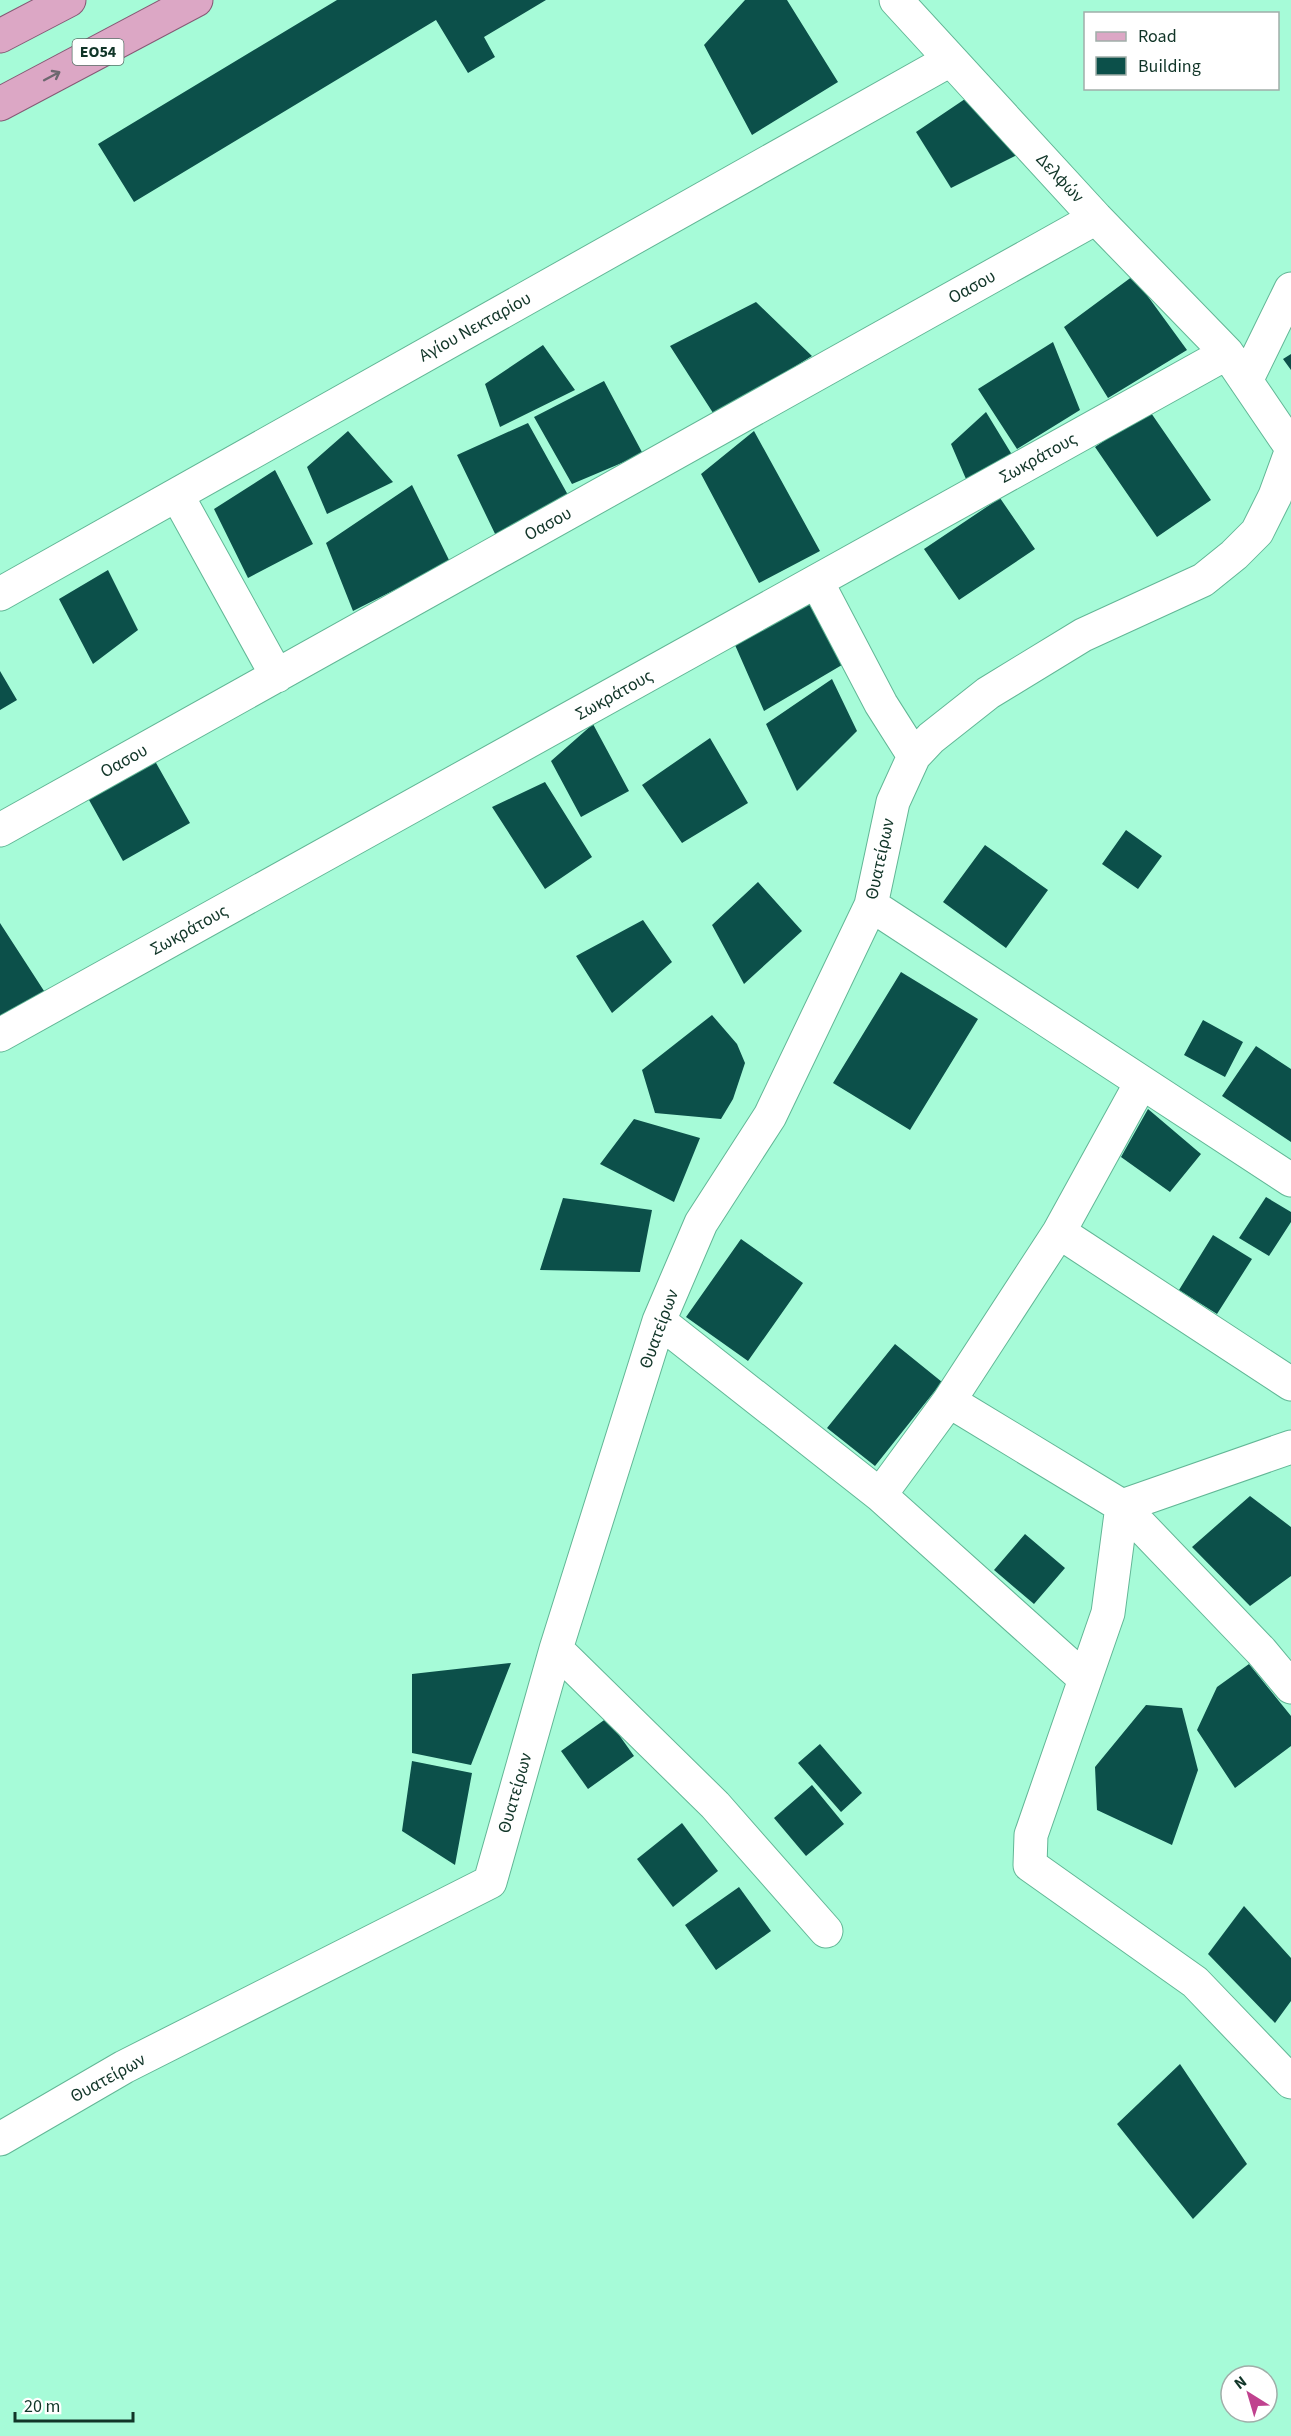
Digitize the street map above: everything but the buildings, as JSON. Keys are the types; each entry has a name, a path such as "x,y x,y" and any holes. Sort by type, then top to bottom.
{"main road":[{"path":"0,36 69,0"},
{"name":"ΕΟ54","path":"0,104 196,0"}],"street":[{"name":"Δελφών","path":"896,0 1096,218 1227,353 1291,450"},
{"name":"Αγίου Νεκταρίου","path":"0,594 950,60"},
{"name":"Οασου","path":"0,830 1096,218"},
{"path":"1246,381 1291,289"},
{"name":"Σωκράτους","path":"0,1035 1227,353"},
{"name":"Θυατείρων","path":"0,2139 124,2067 490,1882 556,1649 659,1321 701,1223 770,1116 871,905 893,801 914,756 931,738 988,693 1083,635 1203,580 1234,555 1257,532 1275,496 1291,450"},
{"path":"177,495 277,676"},
{"path":"817,582 881,704 914,756"},
{"path":"871,905 1291,1180"},
{"path":"880,1495 949,1401 1059,1232 1141,1083"},
{"path":"1059,1232 1291,1384"},
{"path":"659,1321 880,1495 1085,1679"},
{"path":"949,1401 1122,1506 1261,1652 1291,1687"},
{"path":"1122,1506 1291,1447"},
{"path":"1122,1506 1108,1613 1031,1835 1030,1864 1195,1982 1290,2076"},
{"path":"556,1649 715,1805 826,1931"}]}
